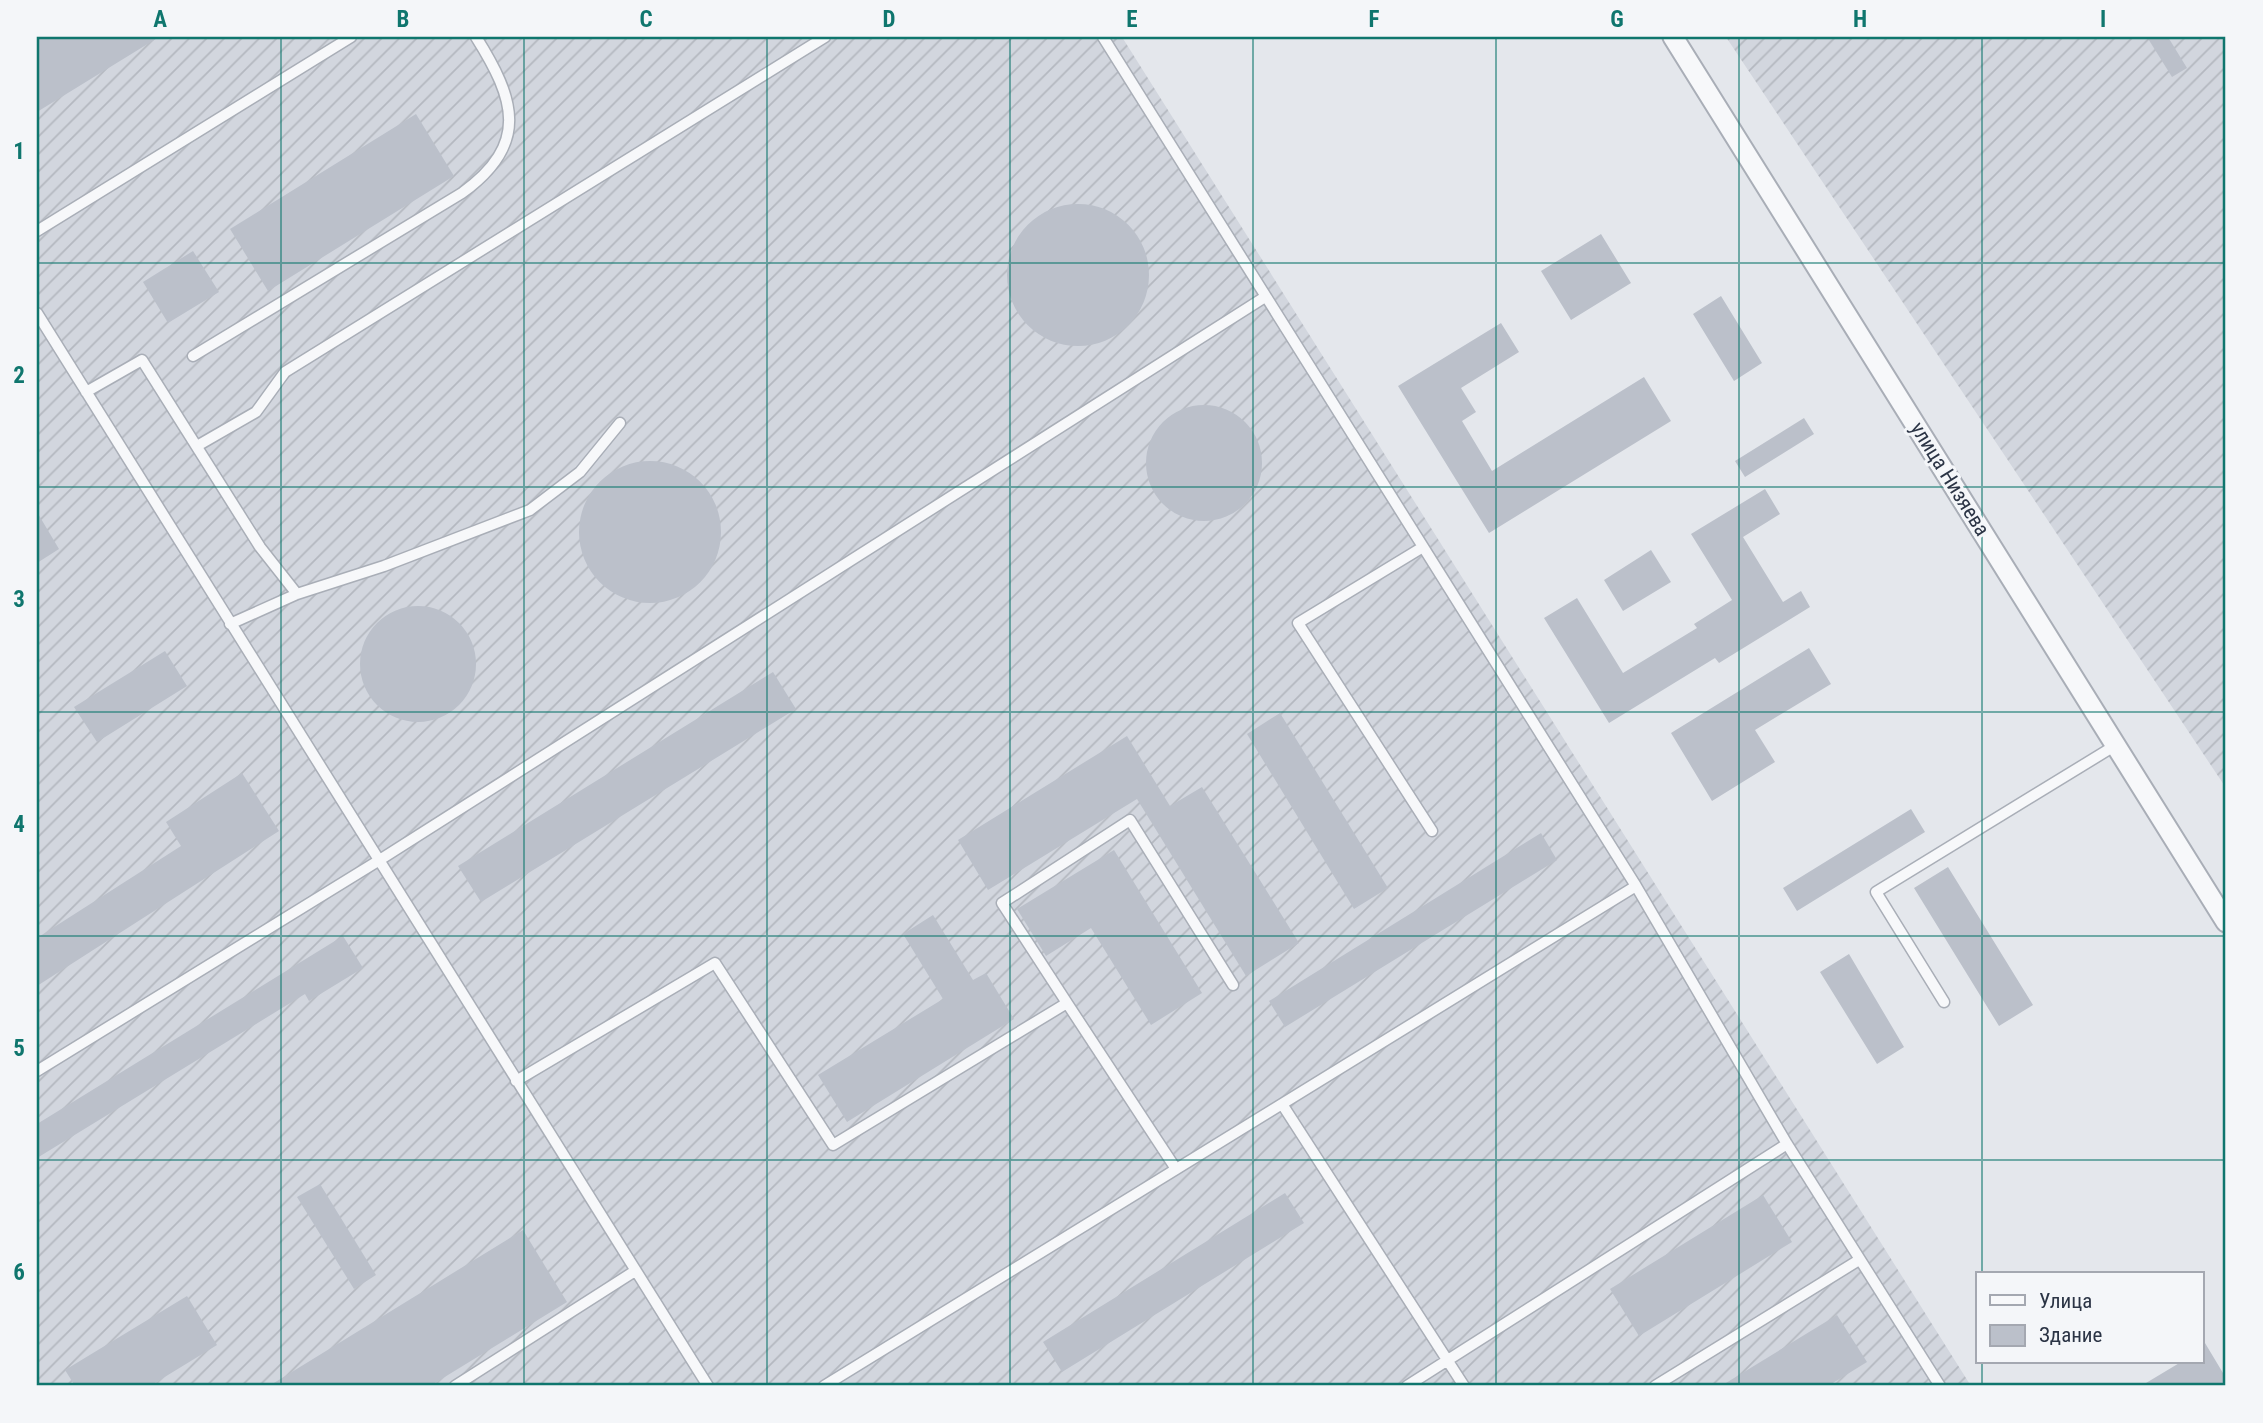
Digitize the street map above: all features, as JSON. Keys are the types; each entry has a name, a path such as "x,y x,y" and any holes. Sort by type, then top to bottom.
{"street":[{"name":"улица Низяева","path":"1673,37 2226,922"}],"lane":[{"path":"37,231 351,37"},
{"path":"193,356 462,193 495,165 508,135 510,103 499,73 476,37"},
{"path":"197,446 256,412 285,372 825,37"},
{"path":"1103,37 1636,886 1787,1144 1940,1386"},
{"path":"37,1071 378,861 1265,296"},
{"path":"37,313 708,1386"},
{"path":"86,392 142,360 260,547 297,594"},
{"path":"230,624 297,594 384,566 530,510 580,472 620,423"},
{"path":"1423,547 1298,623 1432,831"},
{"path":"1944,1002 1876,892 2116,745"},
{"path":"1176,1169 1002,903 1130,820 1233,985"},
{"path":"824,1386 1636,886"},
{"path":"516,1081 715,963 833,1144 1067,1003"},
{"path":"1282,1104 1464,1386"},
{"path":"1408,1386 1787,1144"},
{"path":"1655,1386 1859,1260"},
{"path":"455,1386 635,1271"}],"shaded area":[{"path":"37,37 1122,37 1971,1386 37,1386"},
{"path":"1726,37 2226,37 2226,788"}],"building":[{"path":"37,37 159,37 37,112"},
{"path":"2147,37 2168,37 2187,68 2172,77"},
{"path":"416,114 454,176 268,291 230,229"},
{"path":"1078,204 1105,209 1128,225 1144,248 1149,275 1144,302 1128,325 1105,341 1078,346 1051,341 1028,325 1012,302 1007,275 1012,248 1028,225 1051,209"},
{"path":"1601,234 1631,283 1571,320 1541,271"},
{"path":"193,251 219,292 168,323 143,282"},
{"path":"1721,296 1762,363 1734,381 1693,314"},
{"path":"1501,323 1519,352 1461,388 1476,412 1462,421 1492,471 1644,377 1671,421 1489,533 1398,386"},
{"path":"1204,405 1226,409 1245,422 1258,441 1262,463 1258,485 1245,504 1226,517 1204,521 1182,517 1163,504 1150,485 1146,463 1150,441 1163,422 1182,409"},
{"path":"1804,418 1814,434 1745,477 1735,461"},
{"path":"650,461 677,466 700,482 716,505 721,532 716,559 700,582 677,598 650,603 623,598 600,582 584,559 579,532 584,505 600,482 623,466"},
{"path":"1765,489 1780,514 1743,537 1783,602 1801,591 1810,607 1719,663 1715,658 1609,723 1544,618 1577,598 1623,673 1697,628 1694,624 1732,600 1691,534"},
{"path":"37,512 59,549 37,563"},
{"path":"1651,550 1671,582 1623,611 1604,580"},
{"path":"418,606 440,610 459,623 472,642 476,664 472,686 459,705 440,718 418,722 396,718 377,705 364,686 360,664 364,642 377,623 396,610"},
{"path":"1809,648 1831,684 1755,730 1775,762 1712,801 1671,733"},
{"path":"165,651 187,686 97,742 74,707"},
{"path":"773,672 796,709 481,902 458,866"},
{"path":"1280,713 1388,888 1354,909 1247,734"},
{"path":"1127,736 1170,806 1202,787 1299,943 1246,976 1137,799 988,890 958,840"},
{"path":"242,773 279,831 37,986 37,938 181,846 166,822"},
{"path":"1911,809 1925,832 1797,911 1783,888"},
{"path":"1541,833 1557,860 1285,1027 1269,1001"},
{"path":"1114,850 1202,993 1151,1025 1091,928 1046,956 1017,909"},
{"path":"1948,867 2033,1005 1999,1026 1914,888"},
{"path":"933,915 973,980 986,973 1014,1019 847,1122 818,1075 943,999 903,934"},
{"path":"343,936 363,968 309,1001 305,994 37,1158 37,1124"},
{"path":"1849,954 1904,1047 1877,1064 1820,972"},
{"path":"320,1184 376,1275 354,1289 297,1197"},
{"path":"1285,1193 1304,1223 1062,1372 1043,1342"},
{"path":"1763,1195 1792,1242 1639,1336 1610,1289"},
{"path":"523,1230 567,1302 430,1386 269,1386"},
{"path":"187,1296 217,1345 150,1386 75,1386 65,1370"},
{"path":"1837,1315 1867,1362 1828,1386 1721,1386"},
{"path":"2204,1341 2226,1378 2226,1386 2141,1386 2178,1364 2204,1364"}]}
